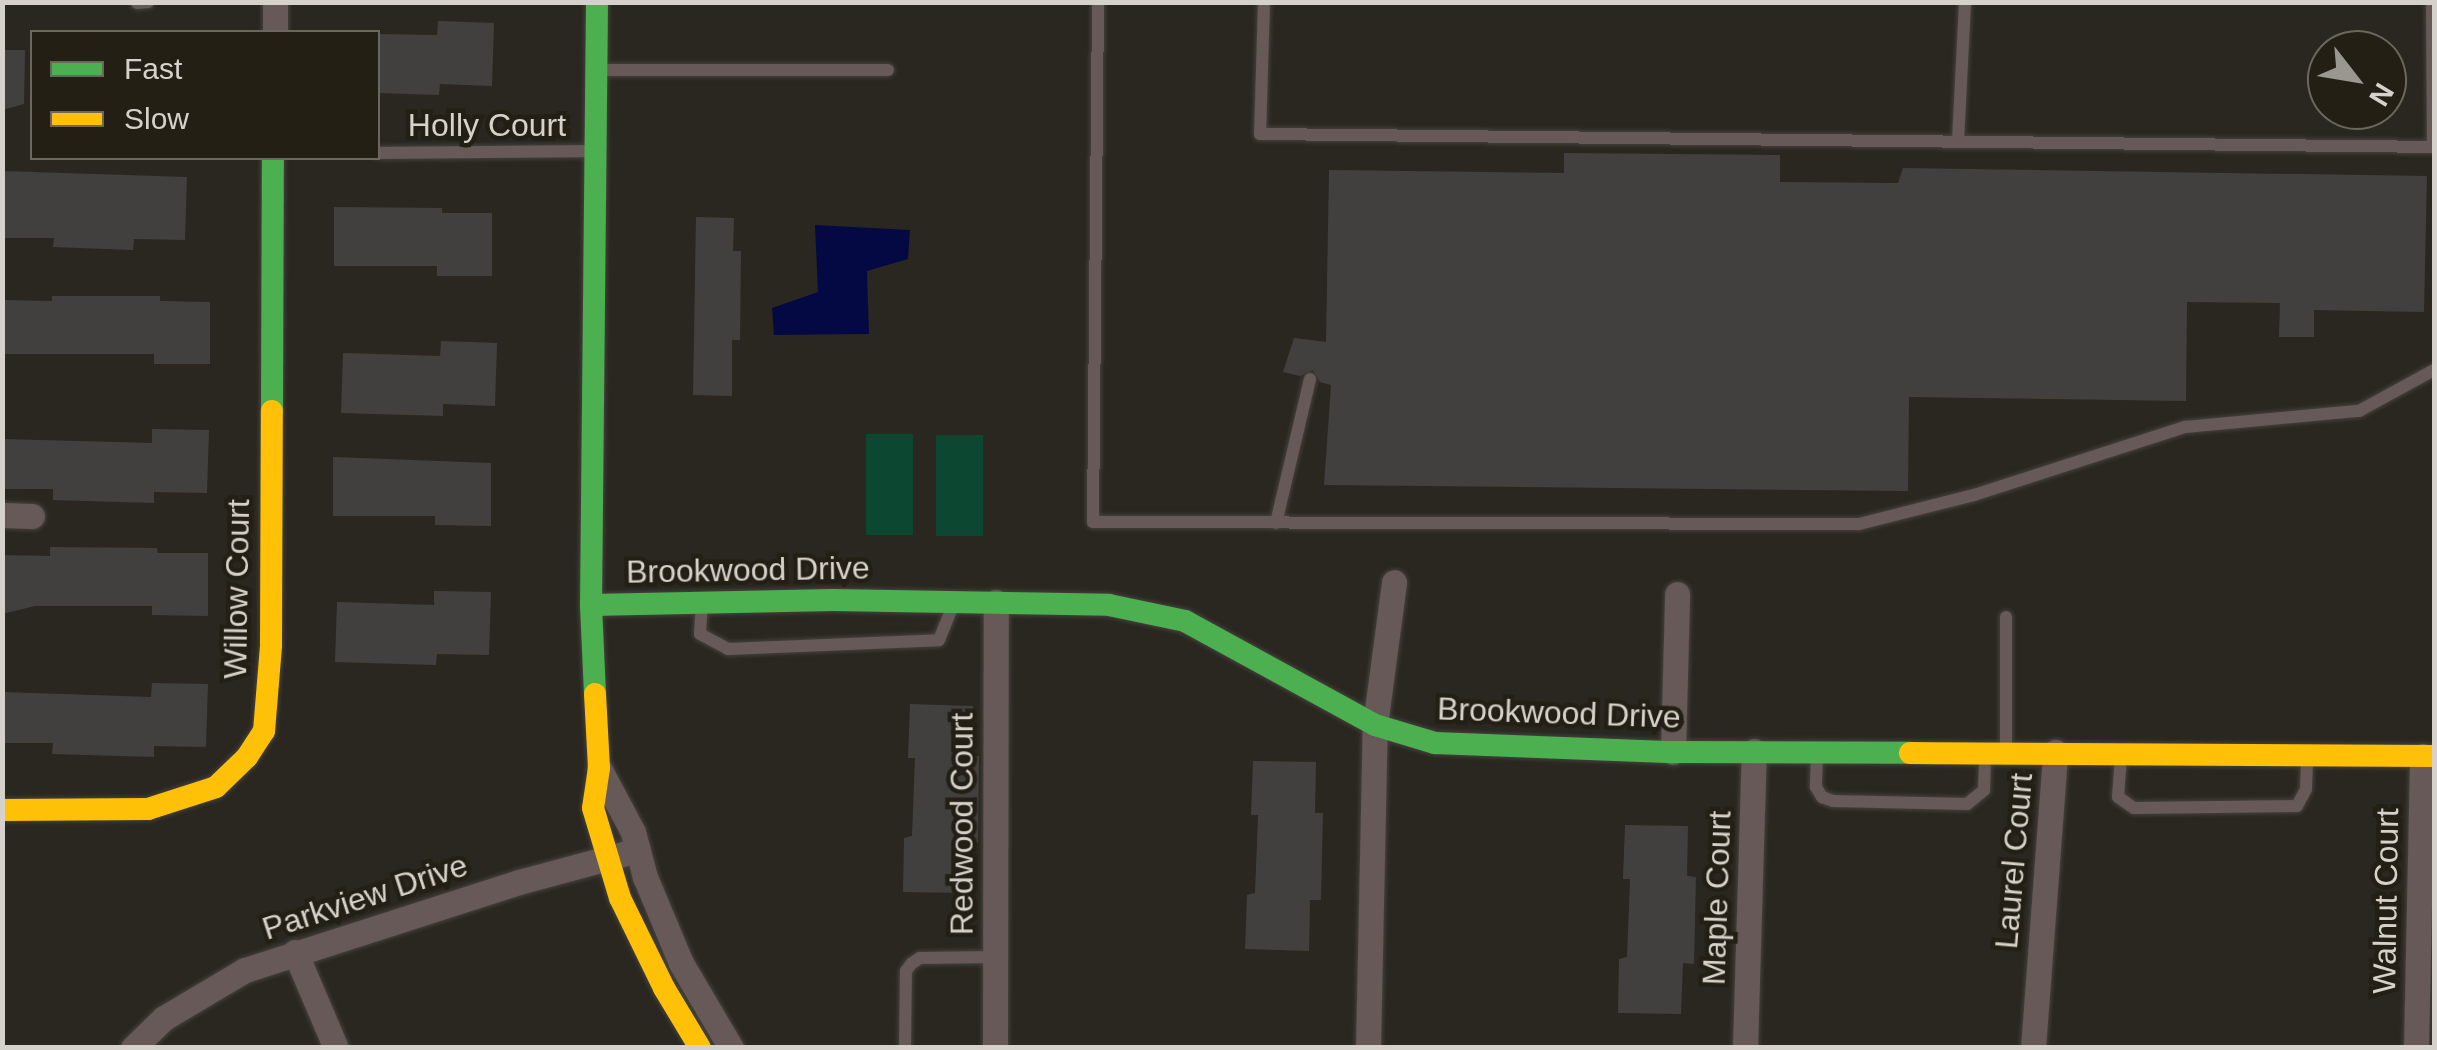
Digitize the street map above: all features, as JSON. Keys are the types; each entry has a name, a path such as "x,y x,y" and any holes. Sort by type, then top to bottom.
{"street":[{"path":"274,30 275,2"},
{"name":"Brookwood Drive","path":"598,2 591,605 600,768 593,808 607,859 664,988 700,1048"},
{"name":"Willow Court","path":"2,810 148,809 216,788 247,757 264,731 271,645 274,160"},
{"path":"2,515 32,516"},
{"path":"1368,1048 1375,724 1394,582"},
{"path":"1673,752 1678,594"},
{"name":"Brookwood Drive","path":"591,605 954,601 1109,605 1184,620 1375,724 1436,743 1673,752 2428,756"},
{"name":"Redwood Court","path":"995,1048 996,602"},
{"name":"Maple Court","path":"1744,1048 1754,751"},
{"name":"Laurel Court","path":"2033,1048 2055,752"},
{"name":"Walnut Court","path":"2416,1048 2428,756"},
{"name":"Brookwood Drive","path":"600,768 616,794 681,963 730,1048"},
{"name":"Parkview Drive","path":"134,1048 164,1018 245,970 638,850"},
{"path":"295,952 336,1048"}],"lane":[{"path":"138,3 148,2"},
{"path":"1098,2 1092,522 1859,524 1974,495 2185,426 2359,411 2434,370"},
{"path":"1264,2 1260,134 2434,147 2432,2"},
{"path":"1958,142 1965,2"},
{"path":"598,70 794,66 888,70"},
{"name":"Holly Court","path":"380,153 598,151"},
{"path":"1276,523 1310,379"},
{"path":"702,602 700,634 728,649 939,640 954,601"},
{"path":"1818,751 1816,787 1822,796 1833,801 1967,804 1984,790 1996,751 2006,617"},
{"path":"2122,753 2118,797 2134,808 2297,806 2306,789 2308,757"},
{"path":"905,1048 906,971 911,964 920,958 993,957"}],"green space":[{"path":"866,434 913,434 913,535 866,535"},
{"path":"936,435 983,435 983,536 936,536"}],"shaded area":[{"path":"815,225 910,230 908,259 867,271 869,334 774,335 772,308 818,292"}],"building":[{"path":"438,21 494,23 492,86 440,84 439,95 380,93 380,34 437,35"},
{"path":"2,50 25,50 24,104 2,110"},
{"path":"1564,153 1780,155 1780,182 1898,183 1903,168 2427,176 2424,312 2314,310 2314,337 2279,337 2280,303 2187,302 2186,401 1909,397 1908,491 1324,485 1331,385 1320,382 1313,370 1300,376 1283,372 1294,338 1326,342 1329,170 1564,173"},
{"path":"2,171 187,177 185,240 134,239 133,250 53,247 54,238 2,238"},
{"path":"334,207 442,208 442,213 492,213 492,276 437,276 437,266 334,266"},
{"path":"696,217 734,218 733,251 741,251 740,340 732,340 732,396 693,395"},
{"path":"52,296 160,296 160,301 210,302 210,364 154,364 154,354 2,354 2,300 52,301"},
{"path":"441,341 497,343 495,406 443,404 443,416 341,413 343,353 440,356"},
{"path":"152,429 209,430 207,493 154,492 154,503 53,500 53,489 2,489 2,439 152,443"},
{"path":"333,457 491,463 491,526 435,525 435,516 333,516"},
{"path":"50,547 157,548 158,553 208,553 208,616 152,615 152,606 35,606 2,614 2,555 50,556"},
{"path":"434,591 491,592 489,655 437,654 436,665 335,662 337,602 434,605"},
{"path":"152,683 208,684 206,747 154,746 154,757 52,754 53,743 2,743 2,692 151,697"},
{"path":"910,704 973,706 972,756 979,756 978,843 968,842 966,893 903,892 904,838 912,836 915,758 908,758"},
{"path":"1253,761 1316,762 1315,813 1323,813 1321,900 1310,900 1309,951 1245,949 1247,895 1255,893 1258,815 1251,815"},
{"path":"1625,825 1688,826 1687,876 1696,877 1694,964 1683,963 1681,1014 1618,1013 1619,959 1627,957 1630,879 1623,879"}],"traffic: fast":[{"path":"595,694 591,605 597,2"},
{"path":"272,411 273,160"},
{"path":"591,605 833,600 1109,605 1185,621 1375,725 1435,743 1673,752 1910,753"}],"traffic: slow":[{"path":"2,810 148,809 216,787 247,757 264,731 271,645 272,411"},
{"path":"595,694 599,768 593,808 620,898 664,988 700,1048"},
{"path":"1910,753 2434,756"}]}
